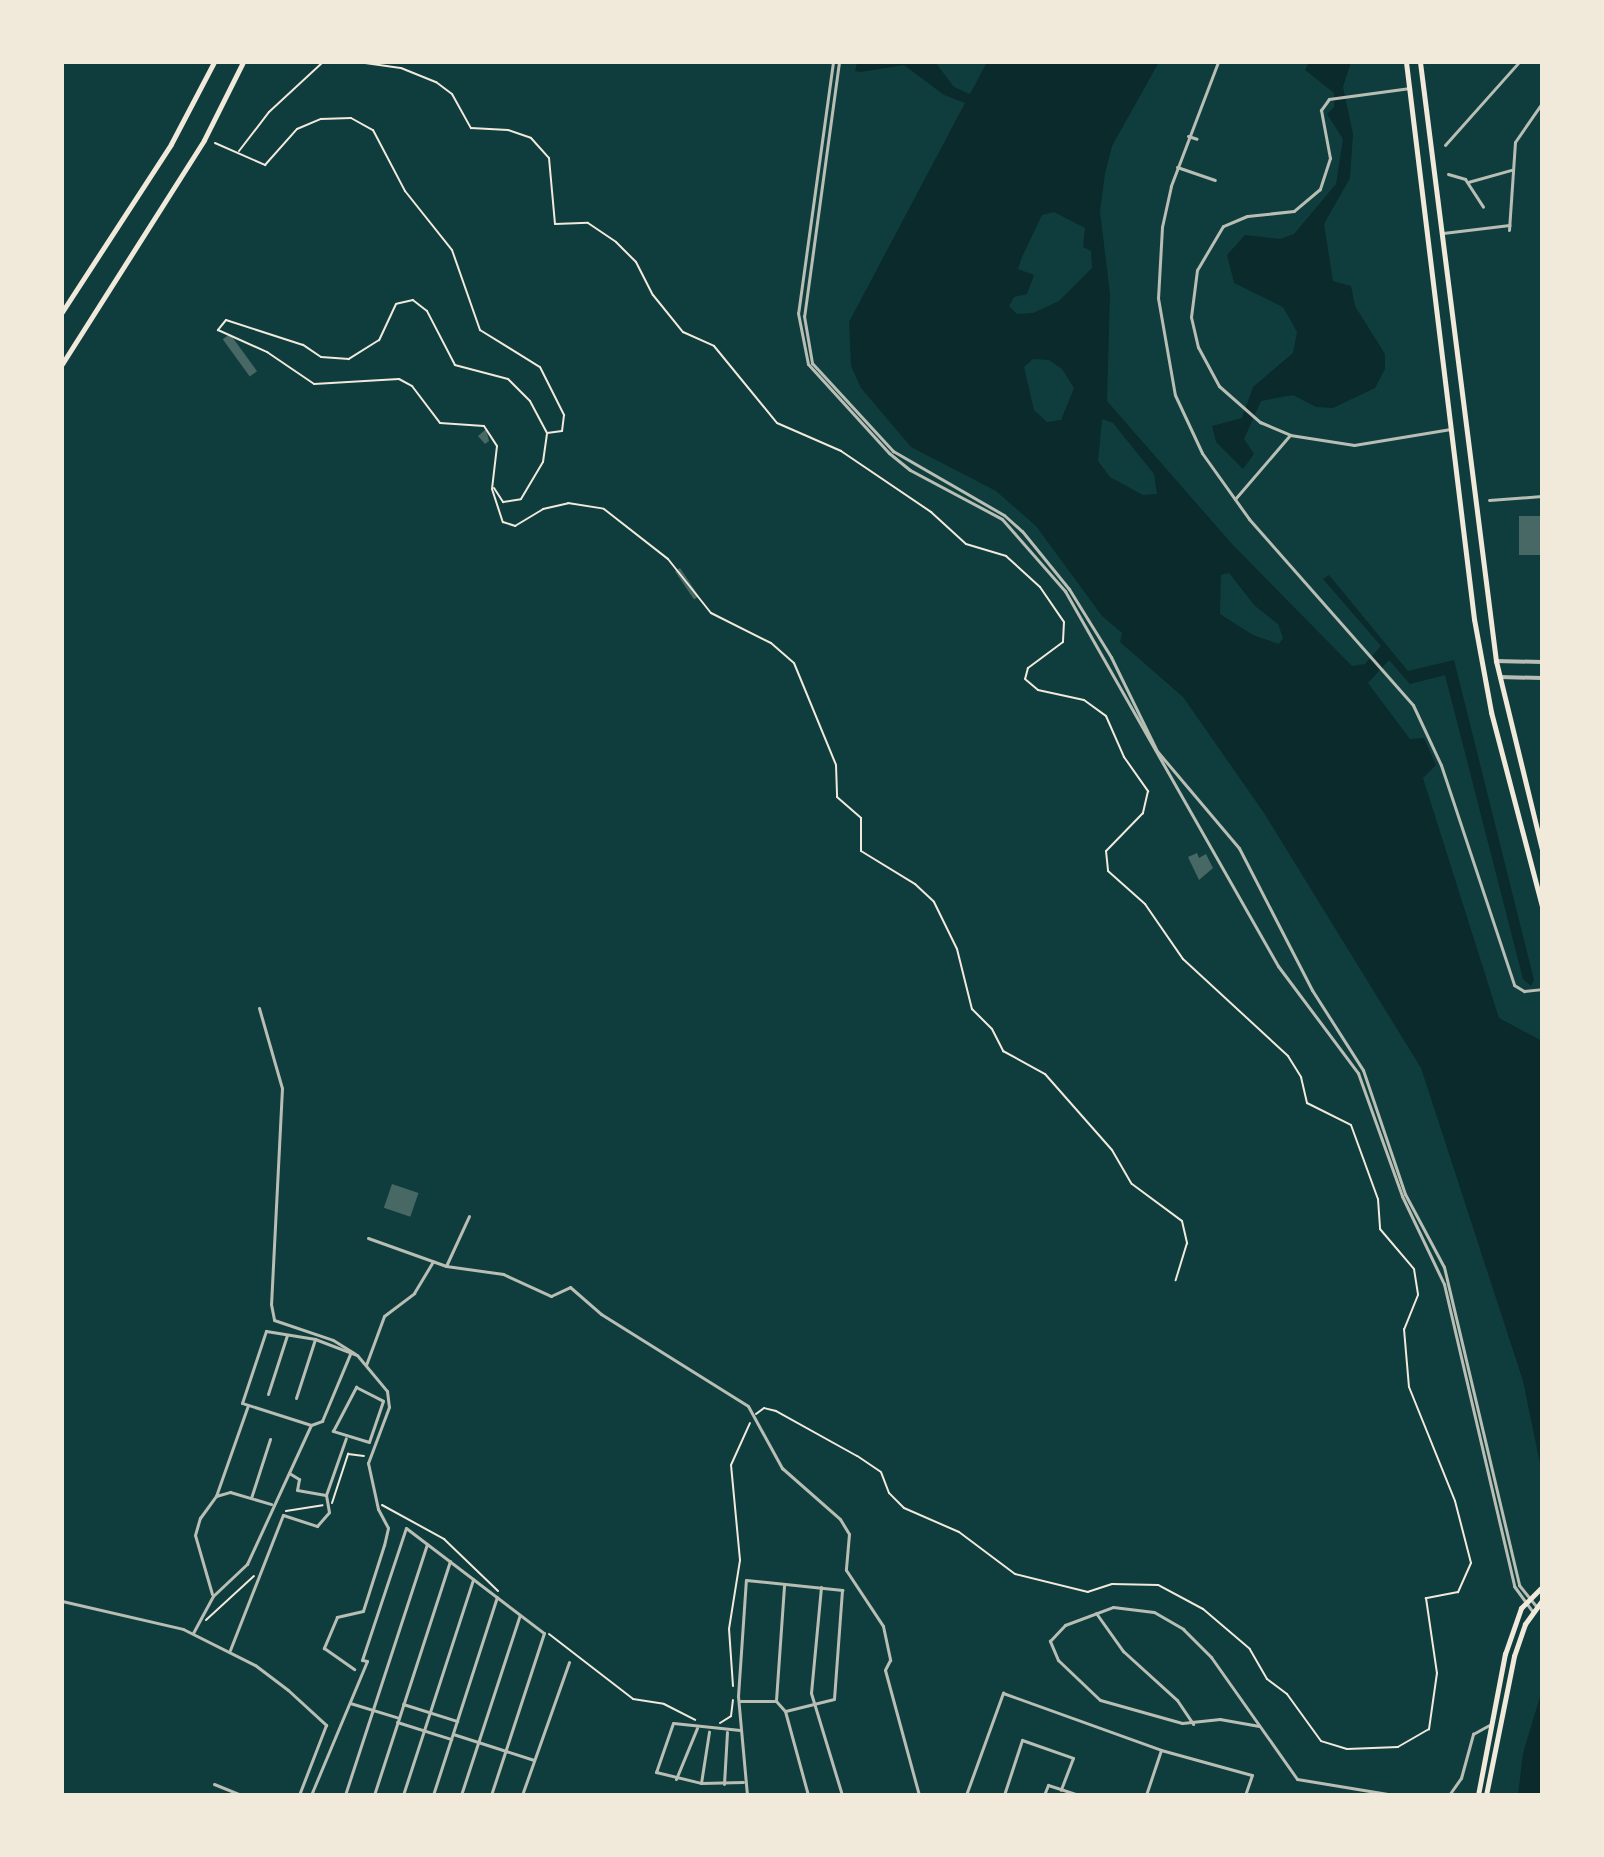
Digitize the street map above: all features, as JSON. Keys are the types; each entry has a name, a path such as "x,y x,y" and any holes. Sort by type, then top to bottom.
{"main road":[{"path":"62,312 171,144 214,62"},
{"path":"62,364 204,140 243,62"},
{"path":"1406,62 1451,429 1491,712 1542,906"},
{"path":"1420,62 1496,661 1542,849"},
{"path":"1478,1795 1505,1654 1527,1601 1542,1587"},
{"path":"1486,1795 1514,1656 1534,1608 1542,1601"}],"street":[{"path":"833,62 798,313 810,364 889,453 910,470 1002,519 1065,591 1278,966 1358,1073 1402,1196 1444,1284 1514,1586 1534,1608"},
{"path":"839,62 804,316 810,364 893,451 1004,515 1022,531 1069,589 1111,657 1157,751 1239,848 1312,990 1363,1070 1405,1194 1444,1267 1486,1457 1519,1585 1527,1601"},
{"path":"1218,62 1177,167 1158,255 1164,353 1187,424 1235,499 1374,655 1431,740 1514,985 1524,991 1542,989"},
{"path":"1445,145 1519,62"},
{"path":"1410,88 1332,99 1321,110 1330,158 1320,189 1294,211 1247,216 1223,226 1197,270 1190,306 1198,347 1219,386 1243,409 1290,435 1354,445 1451,429"},
{"path":"1443,233 1509,228 1515,142 1542,103"},
{"path":"1188,136 1197,139"},
{"path":"1177,167 1215,180"},
{"path":"1467,182 1511,170"},
{"path":"1448,174 1459,174 1483,207"},
{"path":"1235,499 1290,435"},
{"path":"1489,500 1542,496"},
{"path":"1496,661 1542,662"},
{"path":"1500,677 1542,678"},
{"path":"259,1008 282,1088 271,1304 274,1320 333,1340 357,1355 387,1391 389,1407 369,1461 378,1509 388,1528 384,1545 363,1611 337,1617 324,1648 354,1669"},
{"path":"446,1266 469,1216"},
{"path":"368,1238 446,1266 503,1274 551,1296 570,1287 601,1314 728,1391 755,1416 782,1468 840,1519 849,1534 846,1570 883,1626 890,1660 885,1670 919,1795"},
{"path":"366,1365 384,1316 414,1293 433,1261"},
{"path":"350,1354 322,1421 311,1425 242,1403 266,1331 315,1339 357,1355"},
{"path":"268,1394 287,1335"},
{"path":"296,1398 315,1339"},
{"path":"356,1387 379,1395 383,1401 369,1442 346,1438 333,1431 349,1393 356,1387"},
{"path":"213,1596 195,1535 216,1496 248,1405"},
{"path":"193,1633 213,1596 247,1564 271,1504 311,1425"},
{"path":"230,1650 283,1515 317,1526 330,1504 326,1495 346,1438"},
{"path":"251,1498 270,1439"},
{"path":"289,1473 299,1479 297,1490 326,1495"},
{"path":"216,1496 230,1492 271,1504"},
{"path":"311,1795 350,1703 406,1528 544,1633 491,1795"},
{"path":"345,1795 427,1544"},
{"path":"374,1795 450,1561"},
{"path":"403,1795 473,1579"},
{"path":"747,1795 743,1782 738,1701 746,1580 842,1590 834,1699 785,1711"},
{"path":"784,1584 776,1701 785,1711 808,1795"},
{"path":"821,1587 813,1704 822,1717 842,1795"},
{"path":"433,1795 499,1596"},
{"path":"62,1601 193,1633 230,1650 288,1690 326,1725 299,1795"},
{"path":"1259,1726 1220,1719 1193,1724 1100,1700 1049,1648 1053,1633 1096,1613 1128,1605 1183,1629 1211,1657 1297,1779 1394,1795"},
{"path":"1096,1613 1123,1651 1177,1700 1193,1724"},
{"path":"461,1795 520,1615"},
{"path":"522,1795 569,1662"},
{"path":"973,1795 967,1794 1003,1693 1161,1750 1252,1775 1245,1795"},
{"path":"738,1701 776,1701"},
{"path":"350,1703 424,1730 478,1742 534,1760"},
{"path":"403,1704 457,1721"},
{"path":"740,1730 727,1732 673,1723 656,1772 701,1783 743,1782"},
{"path":"1449,1795 1461,1778 1473,1734 1493,1724"},
{"path":"676,1779 697,1728"},
{"path":"701,1783 709,1730"},
{"path":"724,1784 727,1732"},
{"path":"1004,1795 1022,1740 1073,1758 1061,1790"},
{"path":"1146,1795 1161,1750"},
{"path":"214,1784 240,1795"},
{"path":"1044,1795 1048,1785 1078,1795"}],"path":[{"path":"239,152 269,112 323,62"},
{"path":"358,62 401,68 436,82 455,97 469,127 513,131 533,140 549,158 555,224 588,223 616,242 683,332 714,346 775,421 841,451 966,544 1006,556 1040,587 1064,622 1063,642 1050,656 1028,668 1025,679 1038,690 1084,700 1106,716 1124,757 1148,791 1143,813 1106,851 1108,871 1145,904 1183,959 1288,1056 1309,1106 1351,1125 1378,1199 1380,1229 1414,1269 1418,1295 1404,1329 1409,1387 1455,1501 1471,1563 1458,1592 1426,1598 1437,1673 1429,1729 1398,1747 1347,1749 1321,1741 1287,1694 1267,1679 1250,1649 1203,1609 1152,1584 1112,1584 1088,1592 1021,1577 994,1562 959,1532 904,1508 889,1493 881,1472 857,1456 776,1411 764,1408 735,1446 731,1465 740,1560 729,1629 732,1712 712,1725"},
{"path":"215,143 267,164 297,129 329,117 351,118 370,127 409,197 452,250 483,334 540,367 565,419 560,433 547,433"},
{"path":"492,486 503,502 521,499 543,462 547,433 530,401 508,379 452,362 431,316 413,300 396,304 379,340 349,359 326,358 301,344 229,321 220,323 218,330 271,354 311,383 399,379 412,386 438,422 487,427 497,451 492,486 499,517 511,526 568,503 604,509 668,559 711,613 784,653 804,680 824,743 835,762 837,797 859,814 861,851 915,884 934,902 957,949 972,1009 992,1029 1003,1051 1045,1074 1112,1150 1132,1184 1182,1221 1187,1243 1176,1280"},
{"path":"279,1514 330,1504 348,1454 359,1453 369,1461"},
{"path":"380,1503 444,1539 499,1596"},
{"path":"198,1626 256,1574"},
{"path":"548,1633 633,1699 664,1704 703,1724"}],"water":[{"path":"935,62 954,87 970,94 987,62 1159,62 1112,146 1105,174 1100,211 1110,294 1107,401 1232,544 1352,666 1365,664 1381,646 1323,579 1329,575 1408,671 1454,660 1534,980 1531,986 1523,979 1445,675 1410,684 1389,660 1368,683 1410,739 1424,738 1436,765 1423,778 1499,1018 1542,1041 1542,1473 1523,1381 1421,1068 1264,813 1183,697 1120,642 1122,633 1102,616 1036,526 996,491 911,447 861,388 851,366 849,322 965,103 944,95 904,65 861,72 855,71 857,63","holes":["1054,212 1085,228 1083,247 1091,251 1092,268 1059,301 1033,313 1017,314 1009,306 1014,297 1027,294 1034,275 1018,269 1042,215","1033,359 1049,360 1062,369 1074,388 1061,420 1047,422 1034,410 1024,367","1102,419 1113,423 1154,474 1157,494 1143,495 1110,477 1098,461","1229,573 1255,606 1278,624 1283,638 1279,644 1253,635 1220,614 1221,575"]},
{"path":"1309,62 1351,62 1343,87 1353,134 1350,178 1324,224 1333,281 1351,286 1355,306 1385,354 1385,369 1375,388 1333,408 1316,407 1293,395 1261,401 1244,439 1254,454 1243,469 1216,442 1212,426 1242,418 1253,387 1293,353 1297,332 1283,307 1234,283 1227,255 1245,235 1280,239 1294,234 1336,184 1343,139 1327,114 1334,107 1334,93 1305,70"},
{"path":"1542,1690 1542,1795 1518,1795 1523,1753"}],"building":[{"path":"230,334 257,371 250,377 223,339"},
{"path":"486,429 489,441 485,444 478,436"},
{"path":"1519,516 1542,516 1542,555 1519,555"},
{"path":"680,568 699,596 694,600 675,571"},
{"path":"1197,853 1199,858 1206,854 1213,868 1199,880 1188,857"},
{"path":"392,1184 418,1193 410,1217 384,1208"}]}
